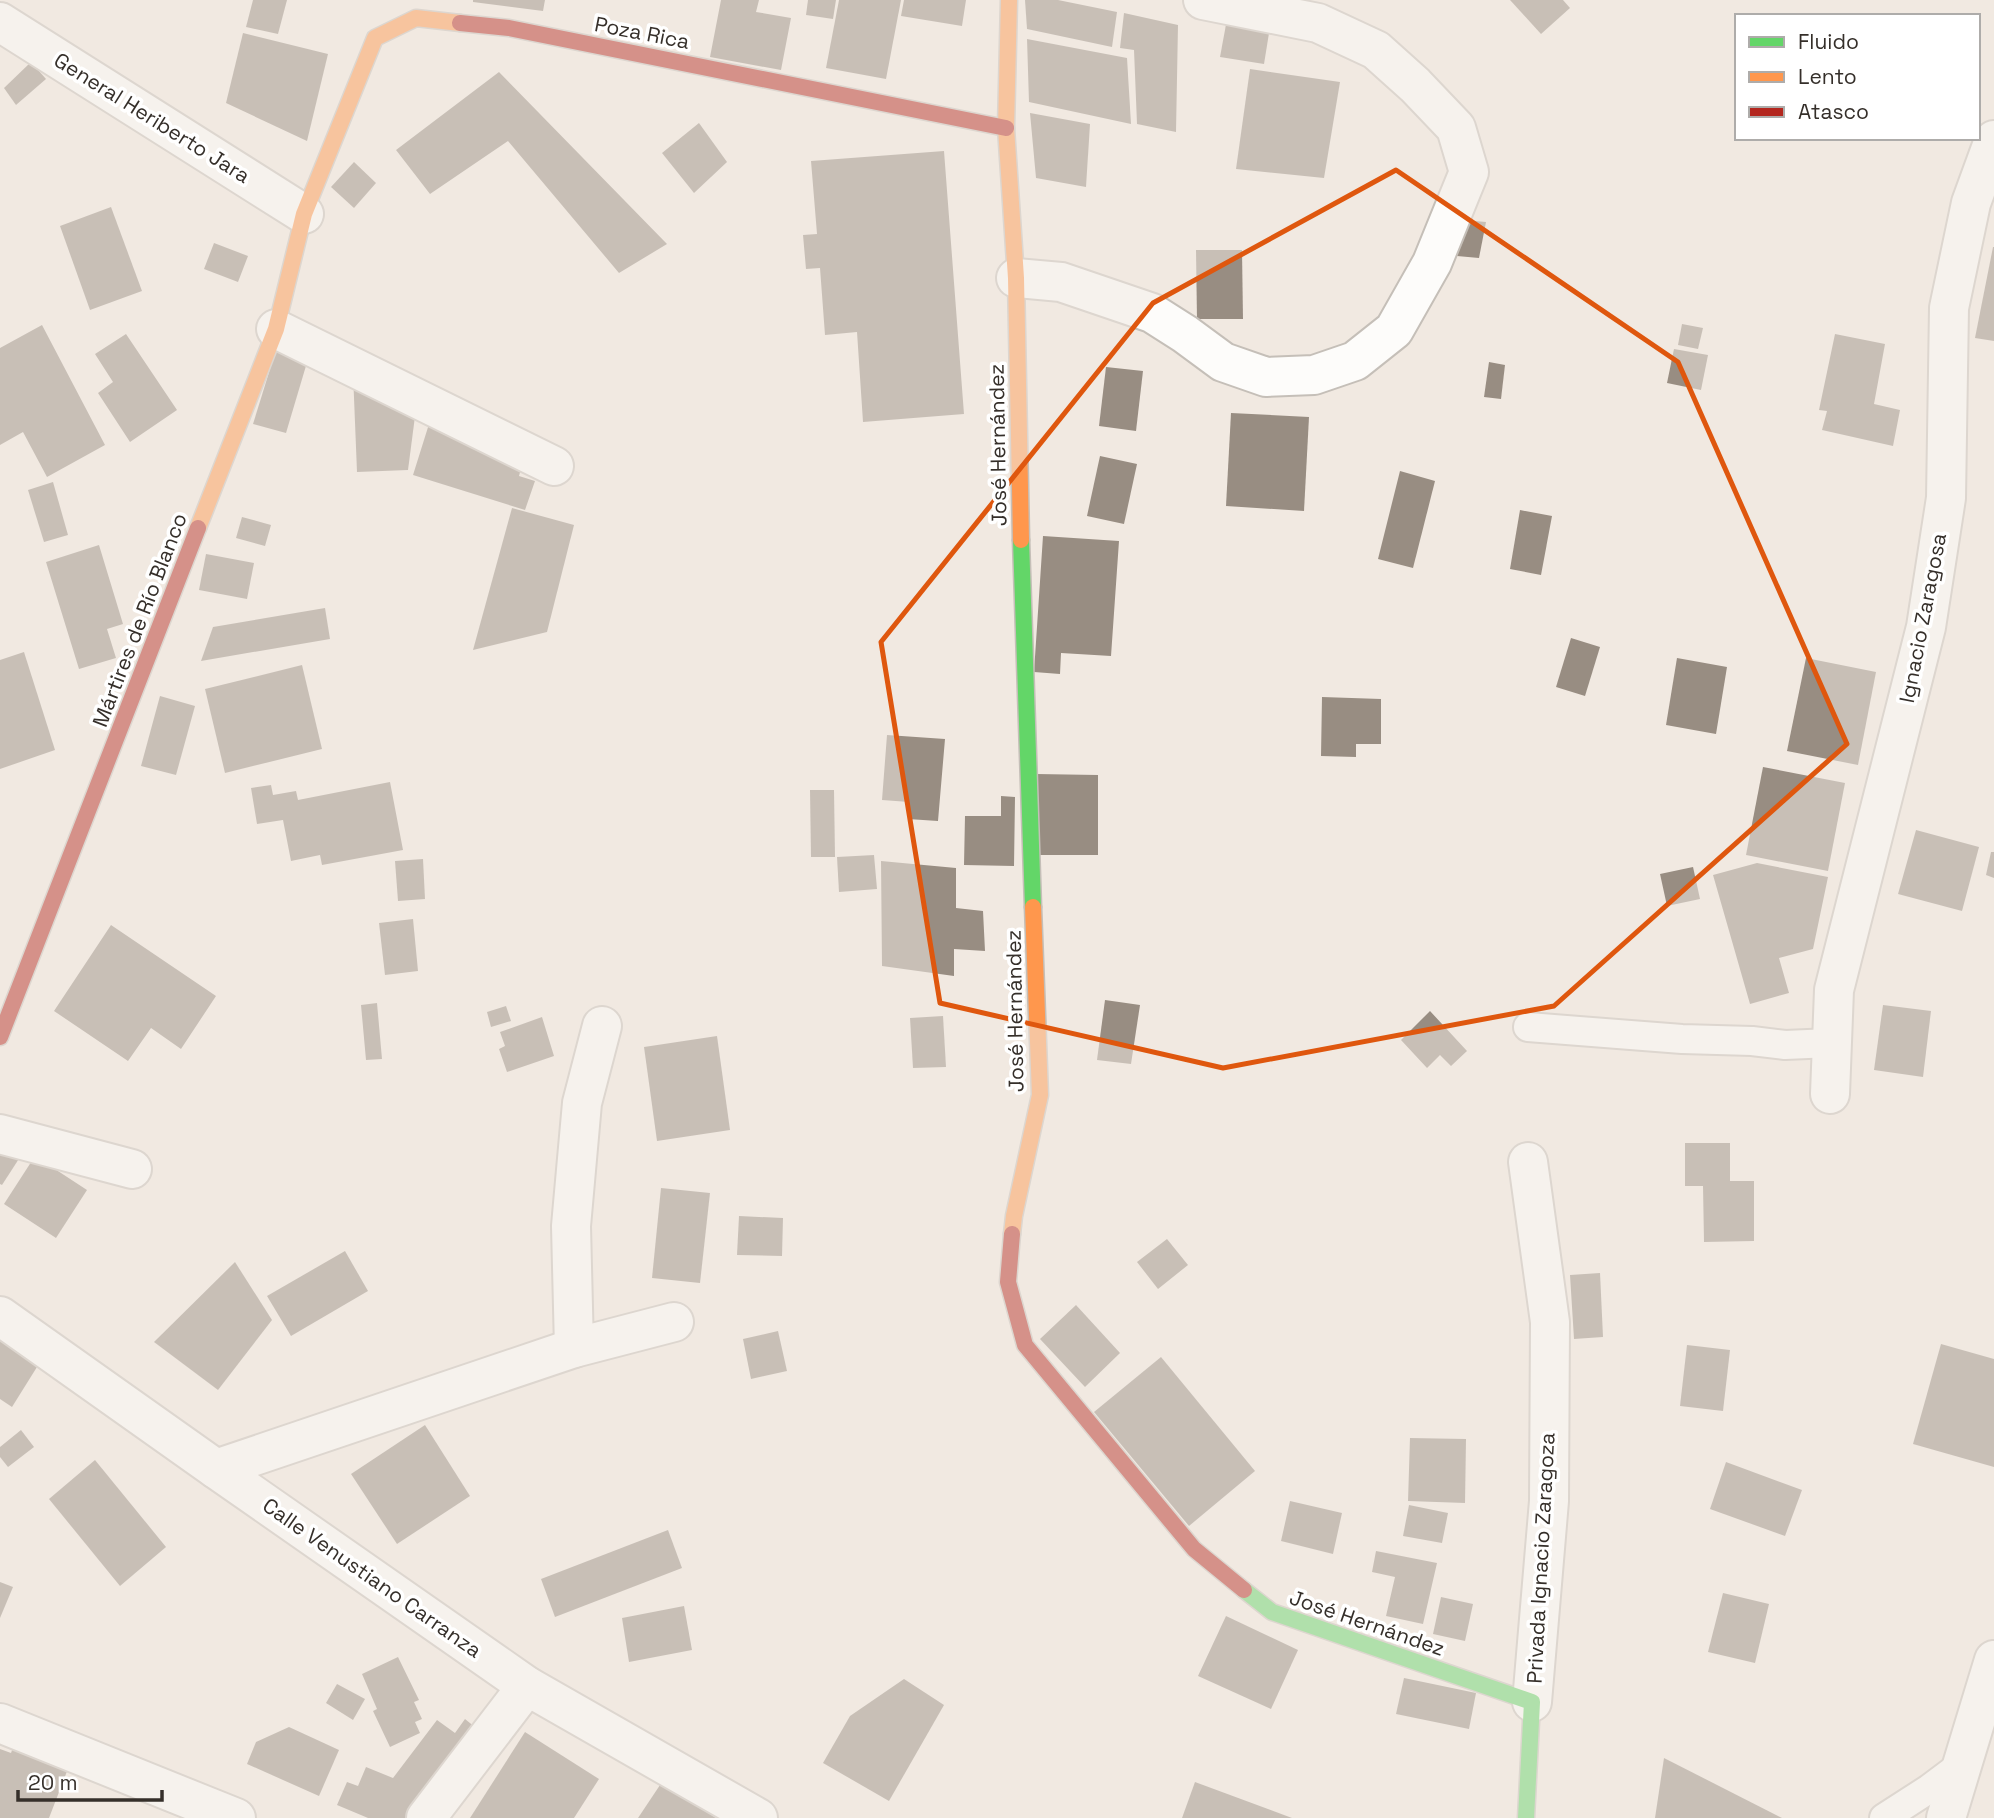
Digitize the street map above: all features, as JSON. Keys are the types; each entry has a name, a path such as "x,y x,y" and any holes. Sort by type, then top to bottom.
{"street":[{"name":"José Hernández","path":"1009,0 1006,128 1016,278 1022,607 1040,1095 1014,1216 1008,1283 1025,1345 1194,1549 1272,1612 1532,1702"},
{"path":"1016,278 1061,282 1152,313 1223,362 1266,377 1314,374 1355,361 1394,330 1432,263 1469,172 1456,128 1415,85 1376,50 1318,23 1203,0"},
{"name":"Poza Rica","path":"304,214 375,38 416,18 509,28 1006,128"},
{"name":"General Heriberto Jara","path":"0,22 304,214"},
{"name":"Ignacio Zaragosa","path":"1830,1094 1834,990 1926,627 1946,498 1949,308 1971,203 1994,141"},
{"name":"Mártires de Río Blanco","path":"0,1037 276,329 304,214"},
{"path":"276,329 554,466"},
{"path":"574,1348 571,1226 580,1117 602,1026"},
{"path":"0,1133 132,1169"},
{"name":"Privada Ignacio Zaragoza","path":"1528,1162 1550,1322 1549,1502 1532,1702"},
{"name":"Calle Venustiano Carranza","path":"0,1316 527,1686 743,1815"},
{"path":"216,1469 574,1348 674,1322"},
{"path":"1946,1818 1994,1660"},
{"path":"426,1818 527,1686"},
{"path":"1527,1818 1532,1702"},
{"path":"0,1723 236,1818"}],"lane":[{"path":"1528,1027 1785,1045 1832,1043"},
{"path":"1884,1818 1965,1762"}],"highlighted area":[{"path":"1396,170 1678,362 1847,744 1554,1006 1223,1068 940,1003 881,642 1153,303"}],"building":[{"path":"253,0 287,0 278,34 246,27"},
{"path":"473,0 545,0 543,11"},
{"path":"721,0 759,0 756,12 791,18 781,70 710,57"},
{"path":"808,0 836,0 833,19 806,15"},
{"path":"839,0 901,0 886,79 826,68"},
{"path":"904,0 966,0 962,26 901,16"},
{"path":"1025,0 1058,0 1117,12 1112,47 1027,29"},
{"path":"1510,0 1563,0 1570,8 1541,34"},
{"path":"1124,13 1178,25 1176,132 1137,124 1134,50 1120,48"},
{"path":"1227,19 1270,27 1264,64 1220,57"},
{"path":"243,33 328,54 307,141 226,103"},
{"path":"1027,39 1127,58 1131,124 1029,102"},
{"path":"31,62 46,79 16,105 4,88"},
{"path":"1250,69 1340,82 1324,178 1236,169"},
{"path":"499,72 667,244 619,273 508,141 430,194 396,150"},
{"path":"1030,113 1090,124 1086,187 1036,178"},
{"path":"699,123 727,162 694,193 662,153"},
{"path":"944,151 964,414 863,422 857,332 825,335 820,268 806,269 803,235 817,234 811,161"},
{"path":"354,162 376,183 354,208 331,187"},
{"path":"111,207 142,291 90,310 60,226"},
{"path":"1463,220 1486,222 1479,258 1457,256"},
{"path":"214,243 248,256 238,282 204,269"},
{"path":"1994,247 1994,341 1975,338"},
{"path":"1196,250 1242,250 1243,319 1197,319"},
{"path":"1682,324 1703,328 1698,349 1678,345"},
{"path":"42,325 105,445 47,477 23,432 0,445 0,348"},
{"path":"126,334 177,410 130,442 98,393 113,382 95,354"},
{"path":"1835,334 1885,344 1874,404 1900,410 1893,446 1822,430 1827,411 1819,410"},
{"path":"279,340 311,349 286,433 253,424"},
{"path":"1674,349 1708,355 1701,390 1667,383"},
{"path":"1489,362 1505,365 1501,399 1484,397"},
{"path":"1106,367 1143,371 1136,431 1099,426"},
{"path":"353,373 417,401 408,470 357,472"},
{"path":"1231,413 1309,417 1304,511 1226,506"},
{"path":"429,424 525,454 519,476 535,481 525,510 413,475"},
{"path":"1100,456 1137,464 1124,524 1087,516"},
{"path":"1400,471 1435,481 1413,568 1378,559"},
{"path":"53,482 68,535 44,542 28,490"},
{"path":"512,508 574,525 547,632 473,650"},
{"path":"1520,510 1552,516 1541,575 1510,569"},
{"path":"242,517 271,525 265,546 236,538"},
{"path":"1043,536 1119,541 1111,656 1061,653 1060,674 1034,672"},
{"path":"99,545 123,624 107,629 116,658 79,669 46,562"},
{"path":"206,554 254,563 247,599 199,590"},
{"path":"325,608 330,639 201,661 213,627"},
{"path":"1571,638 1600,647 1585,696 1556,687"},
{"path":"24,652 55,750 0,769 0,660"},
{"path":"1677,658 1727,667 1716,734 1666,725"},
{"path":"1806,658 1876,672 1858,765 1787,751"},
{"path":"302,665 322,749 225,773 205,689"},
{"path":"160,696 195,706 176,775 141,766"},
{"path":"1322,697 1381,699 1381,744 1356,744 1356,757 1321,756"},
{"path":"887,735 945,739 938,821 908,819 909,802 882,800"},
{"path":"1763,767 1845,783 1828,871 1746,855"},
{"path":"1036,774 1098,775 1098,855 1036,855"},
{"path":"390,782 403,850 322,865 320,855 291,861 283,820 257,824 251,788 271,785 273,795 296,791 298,800"},
{"path":"810,790 834,790 835,857 811,857"},
{"path":"1001,796 1015,797 1014,866 964,865 965,816 1001,816"},
{"path":"1916,830 1979,847 1962,911 1898,894"},
{"path":"1991,852 1994,852 1994,878 1986,875"},
{"path":"874,855 877,889 839,892 837,857"},
{"path":"423,859 425,899 398,901 395,861"},
{"path":"881,861 956,868 956,908 983,911 985,951 954,949 954,976 882,966"},
{"path":"1757,863 1828,877 1813,949 1779,958 1789,993 1750,1004 1713,875"},
{"path":"1693,867 1700,899 1667,906 1660,874"},
{"path":"413,919 418,971 385,975 379,923"},
{"path":"111,925 216,996 181,1049 151,1028 128,1061 54,1011"},
{"path":"1105,1000 1140,1005 1131,1064 1097,1060"},
{"path":"377,1003 382,1059 366,1060 361,1005"},
{"path":"1883,1005 1931,1011 1923,1077 1874,1070"},
{"path":"506,1006 511,1021 491,1027 487,1012"},
{"path":"1430,1011 1467,1051 1451,1066 1440,1055 1427,1068 1401,1040"},
{"path":"943,1016 946,1067 913,1068 910,1018"},
{"path":"542,1017 554,1056 507,1072 499,1049 505,1046 500,1032"},
{"path":"717,1036 730,1130 657,1141 644,1047"},
{"path":"1685,1143 1730,1143 1730,1181 1754,1181 1754,1241 1704,1242 1703,1186 1685,1186"},
{"path":"24,1151 2,1185 0,1184 0,1153"},
{"path":"35,1156 87,1190 56,1238 4,1204"},
{"path":"661,1188 710,1193 700,1283 652,1278"},
{"path":"739,1216 783,1218 782,1256 737,1255"},
{"path":"1167,1239 1188,1265 1158,1289 1137,1262"},
{"path":"345,1251 368,1291 291,1336 267,1296"},
{"path":"235,1262 272,1320 218,1390 154,1342"},
{"path":"1600,1273 1603,1337 1574,1339 1570,1275"},
{"path":"1076,1305 1120,1353 1085,1387 1040,1339"},
{"path":"0,1321 47,1351 12,1407 0,1399"},
{"path":"778,1331 787,1371 751,1379 743,1339"},
{"path":"1941,1344 1994,1359 1994,1467 1913,1444"},
{"path":"1687,1345 1730,1350 1723,1411 1680,1406"},
{"path":"1161,1357 1255,1471 1189,1526 1094,1412"},
{"path":"425,1425 470,1496 397,1544 351,1474"},
{"path":"21,1430 34,1447 8,1467 0,1457 0,1447"},
{"path":"1410,1438 1466,1439 1465,1503 1408,1501"},
{"path":"95,1460 166,1547 120,1586 49,1499"},
{"path":"1726,1462 1802,1490 1785,1536 1710,1509"},
{"path":"1290,1501 1342,1513 1333,1554 1281,1541"},
{"path":"1409,1505 1448,1513 1442,1543 1403,1536"},
{"path":"668,1530 682,1568 555,1617 541,1579"},
{"path":"1376,1551 1437,1563 1423,1624 1386,1616 1395,1577 1372,1572"},
{"path":"0,1582 13,1587 0,1618"},
{"path":"1723,1593 1769,1604 1755,1663 1708,1652"},
{"path":"1441,1597 1473,1604 1465,1641 1433,1634"},
{"path":"684,1606 692,1650 629,1662 622,1618"},
{"path":"1226,1616 1298,1650 1271,1709 1198,1676"},
{"path":"398,1657 419,1700 414,1702 422,1719 415,1722 420,1733 390,1747 373,1711 377,1709 362,1674"},
{"path":"1404,1678 1476,1693 1469,1729 1396,1714"},
{"path":"904,1679 944,1705 889,1801 823,1763 850,1716"},
{"path":"337,1684 365,1699 353,1720 326,1703"},
{"path":"465,1719 481,1732 415,1818 368,1818 337,1805 347,1782 358,1786 366,1767 393,1778 437,1720 455,1733"},
{"path":"289,1727 339,1750 319,1796 247,1764 256,1742"},
{"path":"525,1732 599,1779 574,1818 470,1818"},
{"path":"16,1739 71,1761 49,1818 0,1818 0,1749 11,1753"},
{"path":"1664,1758 1782,1818 1655,1818"},
{"path":"662,1782 716,1818 638,1818"},
{"path":"1195,1782 1292,1818 1182,1818"}],"traffic: fast":[{"path":"1021,540 1033,907"},
{"path":"1244,1590 1272,1612 1532,1702 1526,1818"}],"traffic: slow":[{"path":"1009,0 1006,128 1016,278 1021,540"},
{"path":"198,528 276,329 304,214 375,38 416,18 460,23"},
{"path":"1012,1234 1040,1095 1033,907"}],"traffic: jam":[{"path":"460,23 509,28 1006,128"},
{"path":"0,1037 198,528"},
{"path":"1012,1234 1008,1282 1025,1345 1194,1549 1244,1590"}]}
